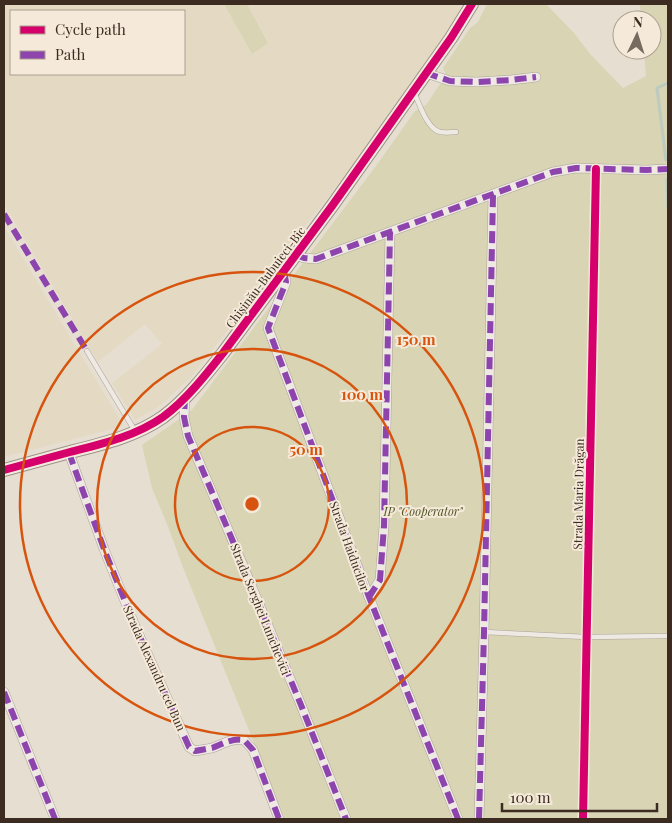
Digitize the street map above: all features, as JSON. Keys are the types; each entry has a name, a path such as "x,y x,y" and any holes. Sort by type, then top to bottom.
{"street":[{"name":"Chișinău-Bubuieci-Bîc","path":"4,470 92,447 135,432 162,418 174,408 204,377 284,272 414,91 472,4"},
{"path":"426,73 450,81 477,82 536,77"},
{"path":"296,255 316,259 553,172 576,168 668,169"},
{"name":"Strada Maria Drăgan","path":"583,819 596,169"},
{"path":"480,819 493,195"},
{"path":"369,597 380,580 384,526 390,233"},
{"name":"Strada Haiducilor","path":"284,272 286,282 268,328 369,597 458,819"},
{"name":"Strada Serghei Lunchevici","path":"185,397 184,416 188,436 301,705 346,819"},
{"name":"Strada Alexandru cel Bun","path":"69,453 135,626 189,746 195,751 210,748 226,741 244,740 254,750 279,819"},
{"path":"4,692 55,819"}],"lane":[{"path":"414,91 426,118 433,128 440,132 456,132"},
{"path":"87,351 135,432"},
{"path":"484,632 586,637 668,636"}],"shaded area":[{"path":"4,4 224,4 252,54 268,42 247,4 462,4 453,24 344,177 191,377 161,405 135,420 112,383 162,344 145,324 98,362 4,204"},
{"path":"4,226 91,372 124,426 4,457"}],"green space":[{"path":"224,4 247,4 268,43 252,54"},
{"name":"IP \"Cooperator\"","path":"487,4 546,4 623,88 646,76 645,60 662,60 662,10 640,10 640,4 668,4 668,819 285,819 152,488 142,445 191,411 376,166 415,111 426,105 440,84 443,84 446,75 443,68 470,28 478,22"}],"waterway":[{"path":"666,160 657,88 668,83"},
{"path":"667,179 668,207"}],"marked path":[{"path":"426,73 450,81 477,82 536,77"},
{"path":"296,255 316,259 553,172 576,168 668,169"},
{"path":"479,819 493,195"},
{"path":"4,214 87,351"},
{"path":"369,597 380,580 384,526 390,233"},
{"path":"284,271 286,282 268,328 369,597 458,819"},
{"path":"185,397 184,417 188,436 301,705 346,819"},
{"path":"69,453 104,549 135,626 189,747 195,751 212,748 231,741 244,740 253,750 279,819"},
{"path":"4,692 55,819"}],"cycle path":[{"path":"4,470 130,434 153,424 187,395 223,353 332,206 451,38 472,4"},
{"path":"583,819 596,169"}]}
